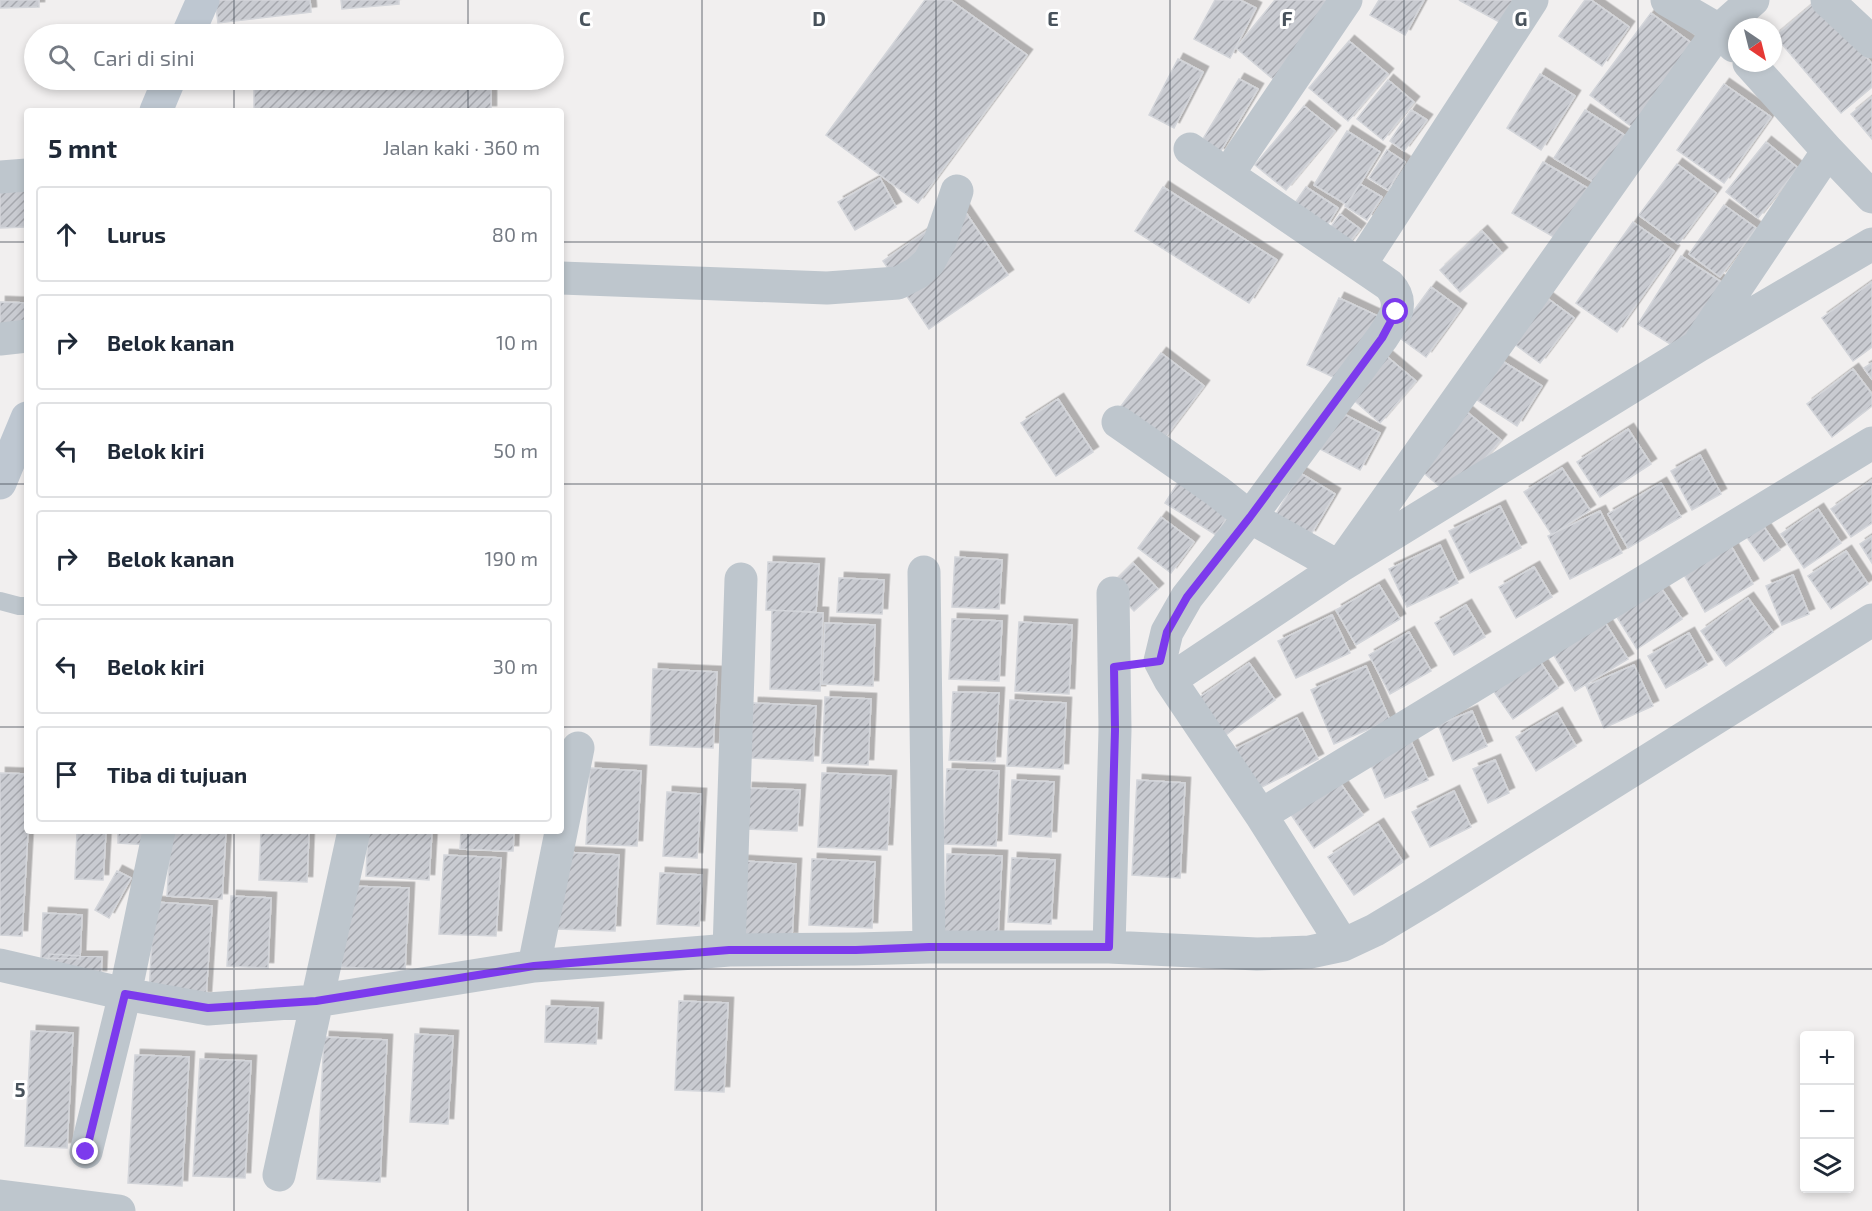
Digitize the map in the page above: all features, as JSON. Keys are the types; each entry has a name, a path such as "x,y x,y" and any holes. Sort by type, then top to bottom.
{"main road":[{"path":"192,24 203,0"},
{"path":"157,108 165,90"},
{"path":"0,483 24,430"}],"street":[{"path":"1228,174 1346,0"},
{"path":"1360,265 1532,0"},
{"path":"1339,567 1728,40 1667,0"},
{"path":"1742,18 1753,0"},
{"path":"1827,0 1872,42"},
{"path":"1757,72 1872,197"},
{"path":"1190,149 1389,285 1397,293 1398,304 1391,324 1250,517 1187,597 1167,632 1165,671 1261,815 1342,945"},
{"path":"1698,346 1828,151"},
{"path":"0,177 24,175"},
{"path":"564,278 827,288 898,283 917,273 929,262 940,241 957,191"},
{"path":"1114,667 1165,671 1698,346 1872,244"},
{"path":"0,339 24,336"},
{"path":"1119,422 1250,517 1339,567"},
{"path":"1261,815 1872,443"},
{"path":"924,572 929,947"},
{"path":"729,950 741,579"},
{"path":"1109,947 1115,730 1113,594"},
{"path":"0,965 125,994 208,1008 316,1001 534,966 729,950 1109,947 1257,954 1310,952 1342,945 1375,930 1489,862 1872,620"},
{"path":"564,817 578,748"},
{"path":"86,1152 125,994 158,834"},
{"path":"279,1175 353,834"},
{"path":"534,966 561,834"},
{"path":"0,1197 119,1211"}],"lane":[{"path":"0,602 24,606"}],"building":[{"path":"0,0 39,0 39,7 0,8"},
{"path":"215,0 310,0 311,12 218,23"},
{"path":"341,0 399,0 399,4 342,9"},
{"path":"925,0 950,0 1027,55 918,203 826,135"},
{"path":"1215,0 1240,0 1256,8 1230,58 1194,39"},
{"path":"1275,0 1337,0 1273,79 1236,48"},
{"path":"1379,0 1424,0 1405,35 1370,15"},
{"path":"1459,0 1516,0 1503,24"},
{"path":"1585,0 1591,0 1629,27 1602,66 1559,36"},
{"path":"1818,0 1872,64 1872,87 1841,113 1782,44 1782,30"},
{"path":"1651,13 1694,45 1632,127 1590,95"},
{"path":"1349,41 1388,74 1348,121 1309,88"},
{"path":"1178,59 1203,72 1174,128 1149,115"},
{"path":"1540,74 1575,96 1541,150 1507,128"},
{"path":"1239,79 1258,89 1219,154 1200,144"},
{"path":"1388,80 1414,102 1383,140 1357,119"},
{"path":"1724,84 1771,117 1724,183 1677,150"},
{"path":"254,90 491,90 491,108 254,108"},
{"path":"1872,97 1872,139 1851,114"},
{"path":"1304,106 1335,131 1286,190 1255,165"},
{"path":"1411,110 1427,120 1404,151 1390,141"},
{"path":"1585,110 1626,136 1595,183 1554,158"},
{"path":"1347,131 1380,152 1347,205 1314,185"},
{"path":"1766,142 1798,168 1758,218 1726,192"},
{"path":"1387,150 1405,162 1388,190 1369,178"},
{"path":"1543,162 1596,193 1566,244 1512,213"},
{"path":"1677,164 1716,193 1678,244 1639,215"},
{"path":"880,178 896,207 855,230 838,202"},
{"path":"1360,184 1382,197 1367,220 1345,206"},
{"path":"0,186 24,186 24,227 0,228"},
{"path":"1163,187 1277,260 1249,303 1135,231"},
{"path":"1306,187 1338,208 1326,227 1293,206"},
{"path":"1724,205 1756,228 1720,277 1689,254"},
{"path":"962,207 1008,275 929,329 883,261"},
{"path":"1340,214 1360,229 1345,248 1325,235"},
{"path":"1633,222 1674,251 1617,332 1576,303"},
{"path":"1482,231 1502,253 1460,292 1440,270"},
{"path":"1681,256 1726,285 1683,352 1638,324"},
{"path":"1872,282 1872,347 1853,361 1822,318"},
{"path":"1431,287 1461,309 1426,357 1396,335"},
{"path":"1339,298 1378,316 1346,383 1307,365"},
{"path":"1547,298 1574,318 1540,363 1513,343"},
{"path":"0,302 24,303 24,329 0,328"},
{"path":"1161,353 1204,386 1161,443 1118,410"},
{"path":"1385,355 1416,381 1380,423 1350,397"},
{"path":"1499,359 1542,386 1517,426 1474,398"},
{"path":"1872,363 1872,379 1864,368"},
{"path":"1853,369 1872,394 1872,406 1832,437 1807,404"},
{"path":"1058,399 1093,452 1056,476 1021,423"},
{"path":"1338,411 1380,433 1360,470 1318,448"},
{"path":"1467,412 1501,440 1452,497 1419,469"},
{"path":"1628,429 1651,464 1600,497 1577,462"},
{"path":"1700,455 1721,494 1692,510 1671,471"},
{"path":"1562,468 1590,510 1552,535 1524,492"},
{"path":"1300,473 1335,494 1310,536 1275,516"},
{"path":"1181,478 1232,509 1216,535 1165,503"},
{"path":"1872,480 1872,523 1851,537 1831,509"},
{"path":"1661,483 1681,517 1628,548 1608,514"},
{"path":"1500,506 1521,548 1470,573 1449,531"},
{"path":"1818,509 1841,543 1804,568 1781,534"},
{"path":"1600,511 1622,553 1570,579 1548,536"},
{"path":"1161,517 1194,542 1171,573 1138,548"},
{"path":"1759,520 1780,550 1764,561 1743,532"},
{"path":"1872,536 1872,563 1860,544"},
{"path":"1727,539 1753,584 1705,612 1679,566"},
{"path":"1440,545 1458,583 1407,607 1389,569"},
{"path":"1846,551 1868,584 1831,609 1808,576"},
{"path":"955,557 1002,560 999,609 952,607"},
{"path":"768,562 819,564 816,612 766,610"},
{"path":"1133,563 1158,589 1134,611 1110,586"},
{"path":"1534,567 1552,597 1516,618 1499,587"},
{"path":"1793,575 1809,614 1782,625 1766,586"},
{"path":"839,578 884,580 882,614 837,612"},
{"path":"1379,585 1400,619 1356,645 1336,610"},
{"path":"1659,585 1682,619 1637,649 1615,614"},
{"path":"1748,598 1773,632 1726,666 1701,631"},
{"path":"1466,605 1485,637 1454,655 1435,623"},
{"path":"772,610 823,613 820,691 770,689"},
{"path":"1332,615 1350,653 1296,678 1278,641"},
{"path":"1601,616 1628,659 1575,691 1549,647"},
{"path":"952,619 1002,621 999,681 949,679"},
{"path":"1019,622 1072,625 1069,694 1015,691"},
{"path":"825,623 875,625 873,686 822,684"},
{"path":"1409,632 1431,671 1390,694 1369,655"},
{"path":"1689,633 1707,665 1666,688 1648,656"},
{"path":"1537,657 1558,688 1513,719 1492,689"},
{"path":"1249,663 1275,700 1223,737 1197,699"},
{"path":"1634,665 1653,706 1604,728 1586,686"},
{"path":"1366,666 1390,720 1334,744 1311,690"},
{"path":"653,669 717,672 713,748 650,745"},
{"path":"953,692 999,693 995,762 949,760"},
{"path":"825,697 871,699 868,765 822,763"},
{"path":"1010,700 1066,703 1063,769 1007,766"},
{"path":"753,703 816,706 813,761 750,758"},
{"path":"1472,711 1487,746 1453,761 1438,725"},
{"path":"1557,713 1576,746 1536,771 1516,737"},
{"path":"1297,718 1318,759 1252,792 1231,751"},
{"path":"1410,739 1428,780 1385,798 1368,758"},
{"path":"1495,760 1509,793 1488,803 1473,769"},
{"path":"590,768 641,771 637,846 586,844"},
{"path":"947,769 999,771 996,846 943,844"},
{"path":"0,773 24,774 24,834 28,834 22,936 0,935"},
{"path":"822,773 891,776 887,850 818,847"},
{"path":"1333,773 1363,815 1314,848 1285,806"},
{"path":"1012,780 1054,782 1051,837 1009,834"},
{"path":"1137,780 1185,783 1180,878 1132,875"},
{"path":"747,788 800,790 797,831 745,829"},
{"path":"1454,791 1471,827 1430,847 1412,812"},
{"path":"667,792 701,794 697,858 663,856"},
{"path":"1378,824 1403,862 1354,895 1328,857"},
{"path":"77,834 106,834 103,880 75,879"},
{"path":"118,834 151,834 150,845 118,843"},
{"path":"171,834 226,834 222,899 167,896"},
{"path":"261,834 309,834 307,882 259,880"},
{"path":"368,834 432,834 429,880 366,876"},
{"path":"461,834 514,834 513,851 460,849"},
{"path":"561,852 619,855 615,931 557,929"},
{"path":"947,854 1002,856 998,936 943,933"},
{"path":"444,855 501,858 496,936 439,934"},
{"path":"1012,858 1055,860 1051,924 1008,922"},
{"path":"812,859 875,862 872,928 809,925"},
{"path":"743,861 796,864 792,938 739,935"},
{"path":"117,871 131,878 109,918 95,910"},
{"path":"660,873 702,875 699,926 657,924"},
{"path":"345,886 409,888 405,970 341,967"},
{"path":"231,896 271,898 268,968 227,966"},
{"path":"154,902 212,906 206,997 149,994"},
{"path":"43,913 82,915 80,959 41,958"},
{"path":"49,954 102,957 101,976 48,974"},
{"path":"679,1001 728,1003 724,1092 675,1090"},
{"path":"546,1006 598,1008 596,1044 545,1042"},
{"path":"31,1031 73,1033 67,1148 25,1146"},
{"path":"415,1034 453,1036 448,1124 410,1122"},
{"path":"324,1037 387,1040 380,1182 317,1179"},
{"path":"135,1055 189,1057 182,1186 128,1183"},
{"path":"200,1059 251,1061 245,1178 193,1176"}],"route":[{"path":"86,1152 125,994 208,1008 279,1005 534,966 729,950 1109,947 1115,730 1114,667 1160,661 1167,632 1187,597 1250,517 1382,338 1396,312"}]}
